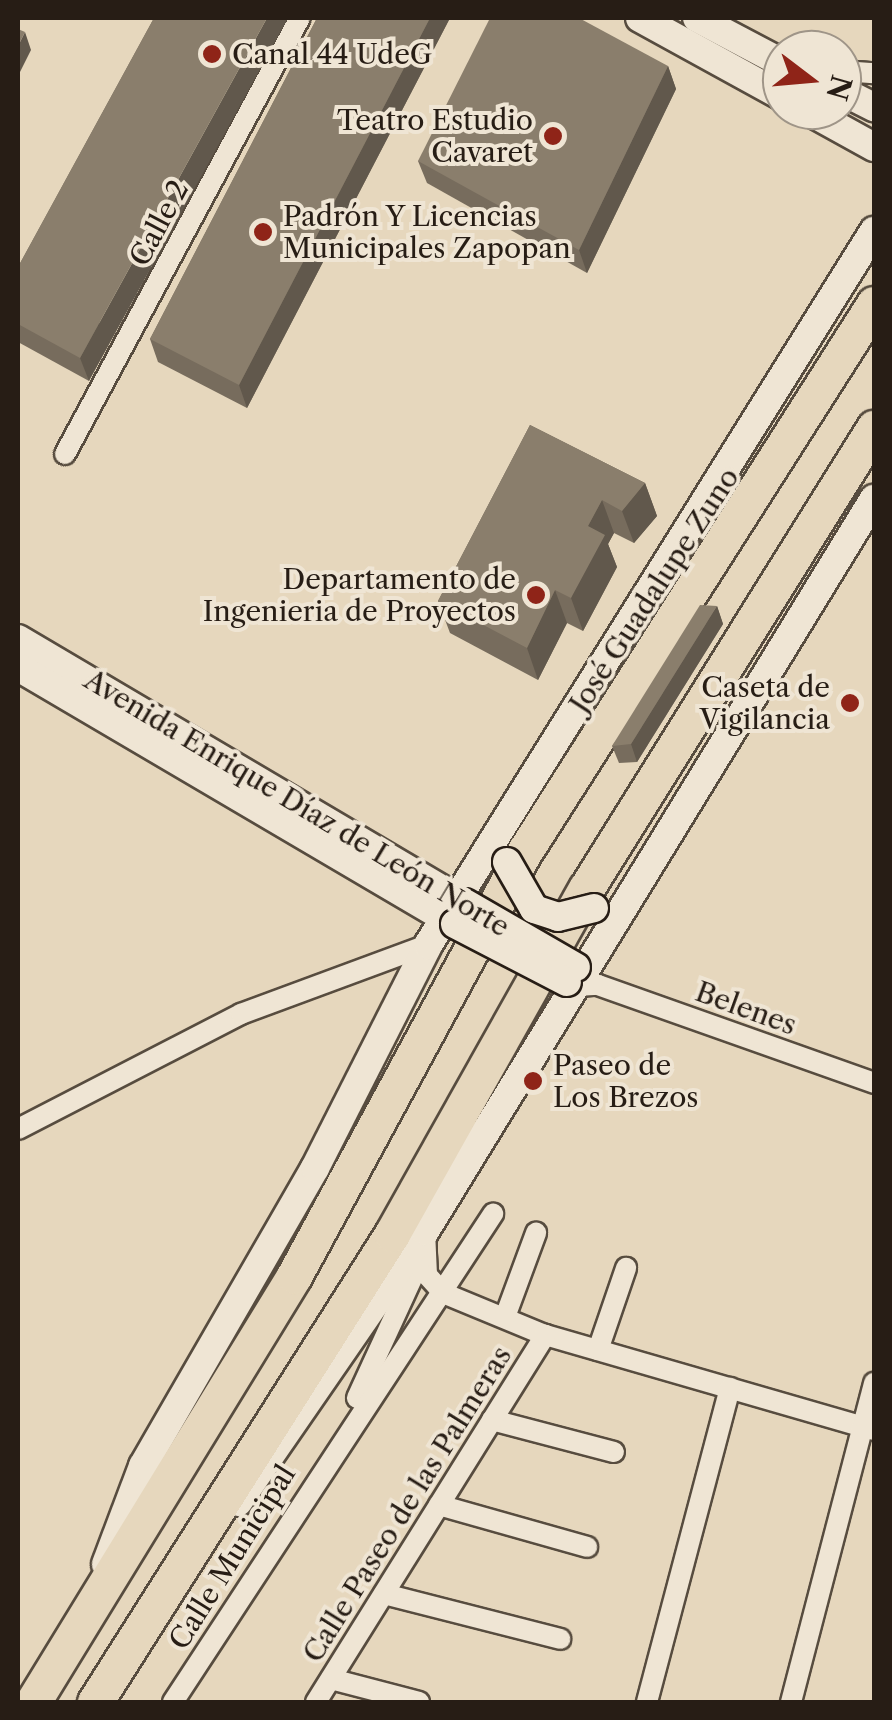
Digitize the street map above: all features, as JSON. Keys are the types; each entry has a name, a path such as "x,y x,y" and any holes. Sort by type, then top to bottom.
{"highway":[{"path":"33,1702 294,1276 525,852 874,304"},
{"path":"95,1702 392,1234 586,889 874,428"}],"main road":[{"path":"640,18 762,85"},
{"path":"698,18 762,52"},
{"path":"844,130 874,147"},
{"name":"José Guadalupe Zuno","path":"90,1608 142,1466 315,1168 428,946 455,911 526,788 874,231"},
{"path":"161,1595 290,1436 425,1241 874,499"},
{"name":"Avenida Enrique Díaz de León Norte","path":"18,639 455,911"},
{"name":"Avenida Enrique Díaz de León Norte","path":"18,667 581,978"},
{"path":"526,788 507,862 534,909 558,917 594,908 656,860"}],"street":[{"name":"Calle 2","path":"65,454 300,18"},
{"path":"754,48 762,49"},
{"path":"18,1128 240,1014 428,946"},
{"name":"Belenes","path":"581,978 874,1084"},
{"name":"Calle Municipal","path":"173,1702 338,1441 443,1293 493,1214"},
{"path":"504,1317 536,1233"},
{"path":"425,1241 427,1275 443,1293 545,1335 869,1429"},
{"name":"Calle Municipal","path":"338,1441 425,1241"},
{"path":"598,1350 626,1268"},
{"name":"Calle Paseo de las Palmeras","path":"316,1702 545,1335"},
{"path":"791,1702 869,1429 874,1383"},
{"path":"647,1702 730,1388"},
{"path":"492,1420 614,1452"},
{"path":"438,1505 587,1547"},
{"path":"384,1594 560,1639"},
{"path":"331,1679 419,1702"}],"building":[{"path":"154,18 267,18 80,358 18,324 18,267"},
{"path":"317,18 430,18 239,385 150,339"},
{"name":"Teatro Estudio Cavaret","path":"490,18 579,18 668,66 579,250 418,161"},
{"name":"Departamento de Ingenieria de Proyectos","path":"530,425 645,483 622,511 602,500 588,526 605,535 571,598 555,590 527,648 438,601"},
{"path":"700,605 717,606 631,744 612,746"}],"place":[{"name":"Canal 44 UdeG","path":"212,54"},
{"name":"Teatro Estudio Cavaret","path":"553,136"},
{"name":"Padrón Y Licencias Municipales Zapopan","path":"263,232"},
{"name":"Departamento de Ingenieria de Proyectos","path":"536,595"},
{"name":"Caseta de Vigilancia","path":"850,703"},
{"name":"Paseo de Los Brezos","path":"533,1081"}]}
